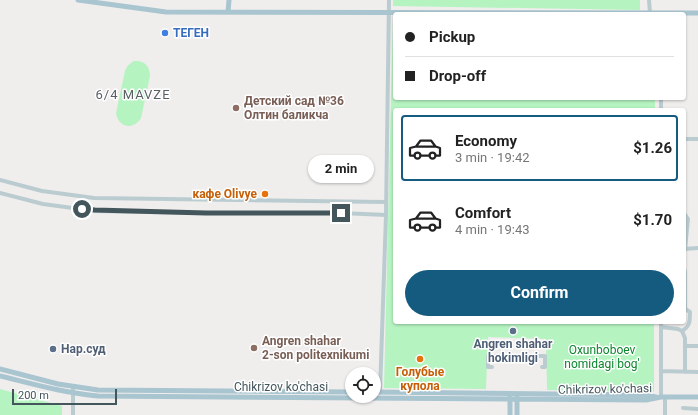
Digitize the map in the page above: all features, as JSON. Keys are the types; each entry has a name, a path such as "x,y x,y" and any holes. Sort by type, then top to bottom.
{"main road":[{"path":"78,0 166,12 393,12"},
{"path":"228,12 229,0"},
{"path":"686,13 698,13"},
{"name":"Chikrizov ko'chasi","path":"0,369 58,384 98,390 345,392"},
{"name":"Chikrizov ko'chasi","path":"0,376 57,390 98,396 510,396 646,400 663,397 698,397"},
{"name":"Chikrizov ko'chasi","path":"381,392 492,396"},
{"path":"510,396 510,415"},
{"path":"517,397 517,415"}],"street":[{"path":"378,367 386,216 389,0"},
{"path":"649,0 650,12"},
{"path":"686,139 698,139"},
{"path":"0,180 42,190 94,198 386,202"},
{"path":"0,193 43,204 95,210 206,213 341,213 386,216"},
{"path":"686,216 688,219 686,239"},
{"path":"686,249 698,248"},
{"path":"682,331 688,327 690,320 690,312 686,309"},
{"path":"665,415 661,371 661,327 678,329 682,331 685,338 685,372"},
{"path":"685,346 698,346"},
{"path":"492,367 488,367 488,356 545,356 545,367 542,367"},
{"path":"661,371 698,372"},
{"path":"73,387 73,415"},
{"path":"683,408 698,409"}],"green space":[{"path":"393,0 640,0 640,10 393,6"},
{"name":"Oxunboboev nomidagi bog'","path":"393,17 393,100 655,100 655,108 393,108 393,324 654,324 654,392 547,390 546,339 488,337 486,389 384,388"},
{"path":"134,61 146,64 149,69 150,76 141,118 134,125 126,126 120,122 116,113 125,71 128,65"},
{"path":"0,389 62,406 62,415 0,415"}],"place":[{"name":"ТЕГЕН","path":"165,33"},
{"name":"Детский сад №36 Олтин баликча","path":"236,108"},
{"name":"кафе Olivye","path":"265,194"},
{"name":"Angren shahar hokimligi","path":"513,331"},
{"name":"Angren shahar 2-son politexnikumi","path":"254,348"},
{"name":"Нар.суд","path":"53,349"},
{"name":"Голубые купола","path":"420,359"}],"district":[{"name":"6/4 MAVZE","path":"133,94"}],"route":[{"path":"82,209 206,213 341,213"}]}
